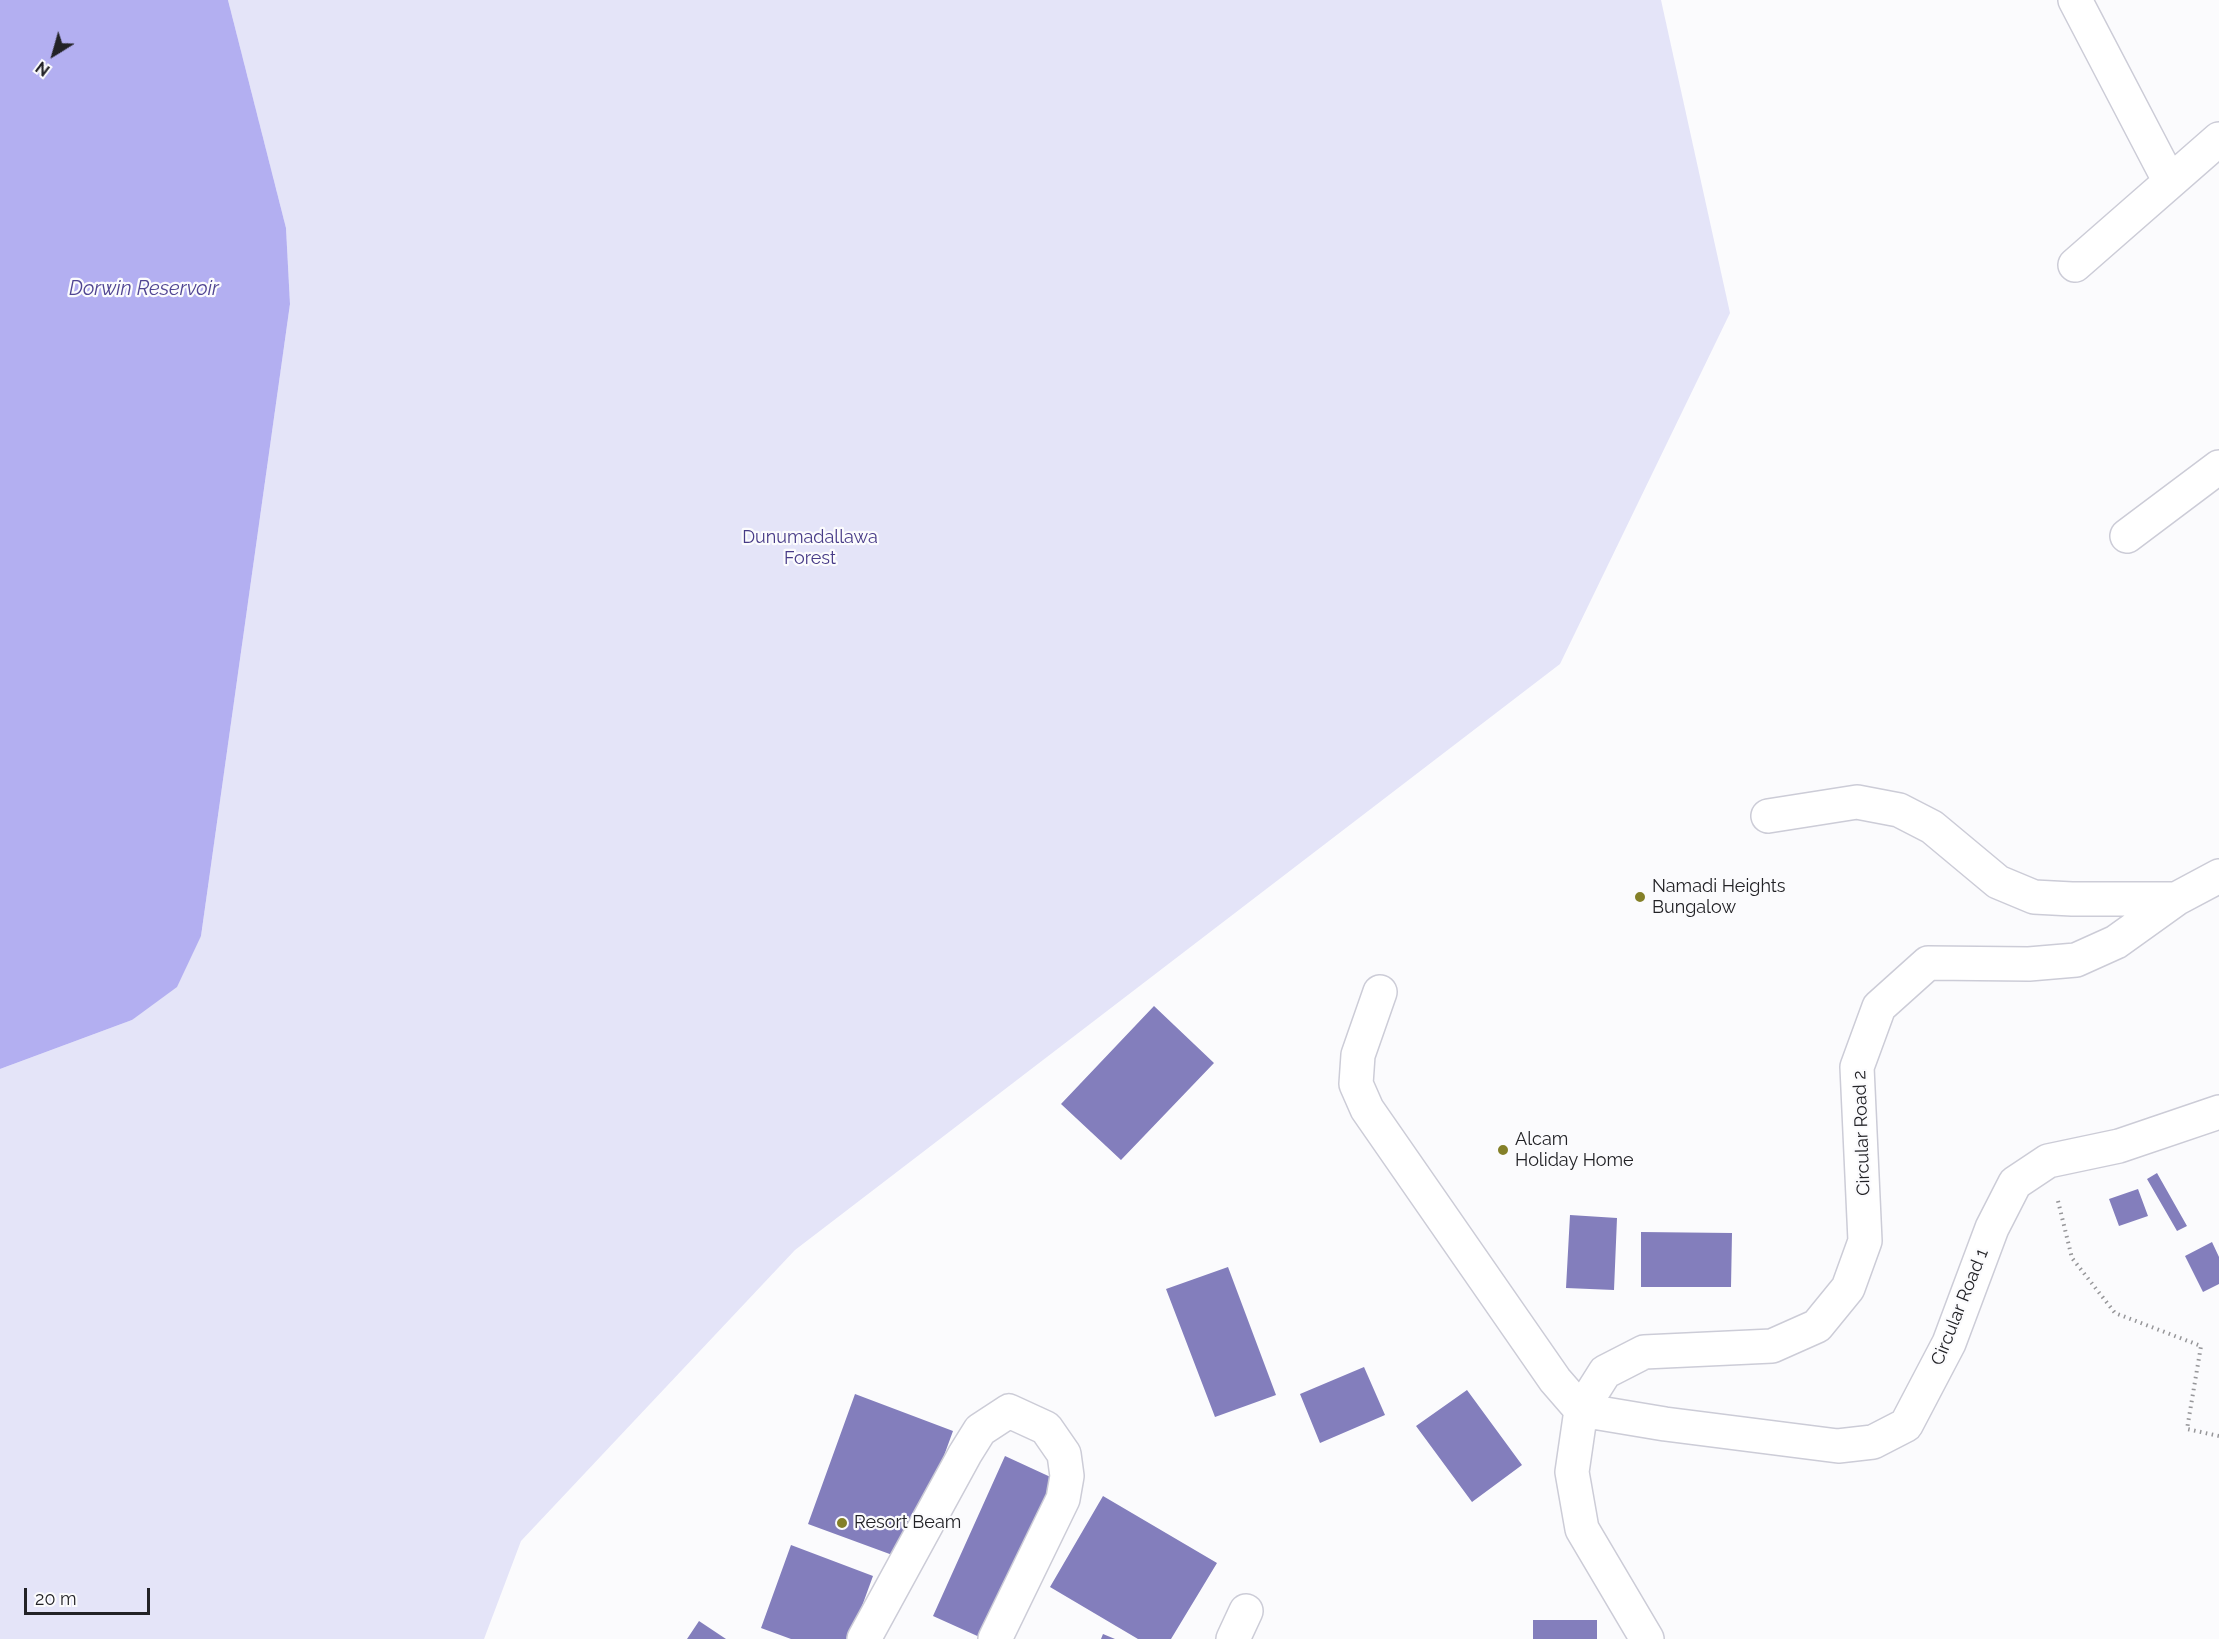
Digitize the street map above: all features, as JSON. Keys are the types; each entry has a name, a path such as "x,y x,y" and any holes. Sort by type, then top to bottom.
{"street":[{"path":"2075,0 2169,182"},
{"path":"2075,265 2219,139"},
{"path":"2127,536 2219,467"},
{"path":"1768,816 1857,802 1899,810 1932,827 1998,882 2034,897 2176,899"},
{"name":"Circular Road 2","path":"1581,1410 1605,1372 1644,1352 1772,1346 1817,1326 1848,1288 1865,1241 1857,1067 1879,1007 1928,963 2030,964 2076,960 2116,942 2176,899 2219,876"},
{"path":"1380,992 1358,1055 1356,1083 1367,1109 1555,1380 1581,1410 1572,1472 1582,1529 1647,1639"},
{"name":"Circular Road 1","path":"1581,1410 1665,1424 1838,1446 1873,1442 1906,1425 1948,1343 1992,1228 2015,1183 2048,1161 2119,1146 2219,1112"},
{"path":"864,1639 980,1430 1009,1412 1046,1428 1065,1454 1067,1476 1063,1499 994,1639"}],"path":[{"path":"2048,1161 2072,1258 2115,1313 2201,1346 2187,1429 2219,1436"}],"green space":[{"name":"Dunumadallawa Forest","path":"228,0 1661,0 1730,313 1560,664 795,1250 521,1541 484,1639 0,1639 0,1069 132,1020 201,936 290,304 286,228"}],"water":[{"name":"Dorwin Reservoir","path":"0,0 228,0 286,228 290,304 201,936 177,987 132,1020 0,1069"}],"building":[{"path":"1154,1006 1214,1063 1121,1160 1061,1104"},
{"path":"2157,1173 2187,1226 2177,1231 2147,1179"},
{"path":"2138,1189 2148,1216 2119,1226 2109,1199"},
{"path":"1570,1215 1617,1218 1614,1290 1566,1288"},
{"path":"1641,1232 1732,1233 1731,1287 1641,1287"},
{"path":"2212,1242 2219,1257 2219,1284 2203,1292 2185,1256"},
{"path":"1228,1267 1276,1395 1215,1417 1166,1289"},
{"path":"1364,1367 1385,1415 1320,1443 1300,1394"},
{"path":"1467,1390 1522,1465 1472,1502 1416,1426"},
{"path":"855,1394 953,1431 906,1560 808,1524"},
{"path":"1005,1456 1057,1480 984,1639 933,1616"},
{"path":"1103,1496 1217,1563 1171,1639 1138,1639 1050,1587"},
{"path":"791,1545 873,1576 850,1639 791,1639 761,1628"},
{"path":"1533,1620 1597,1620 1597,1639 1533,1639"},
{"path":"699,1621 726,1639 687,1639"},
{"path":"1103,1634 1115,1639 1101,1639"}],"place":[{"name":"Namadi Heights Bungalow","path":"1640,897"},
{"name":"Alcam Holiday Home","path":"1503,1150"},
{"name":"Resort Beam","path":"842,1523"}]}
